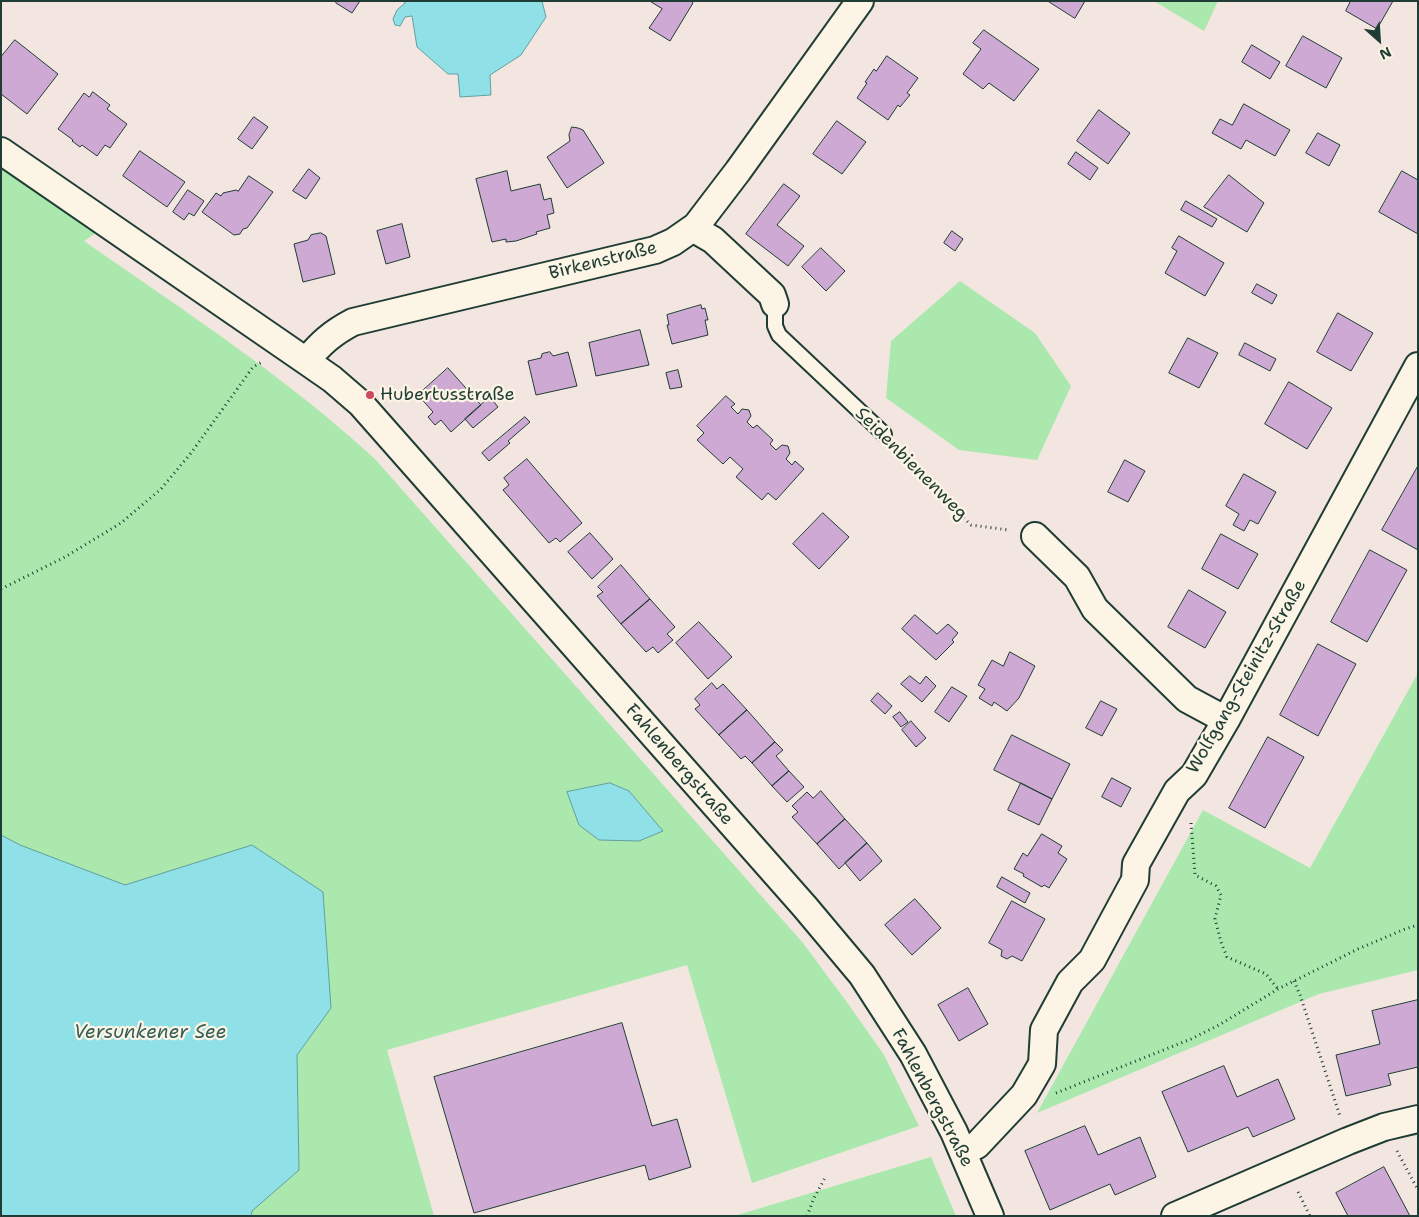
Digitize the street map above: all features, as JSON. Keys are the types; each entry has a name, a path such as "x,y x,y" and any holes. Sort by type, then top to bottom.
{"street":[{"name":"Birkenstraße","path":"296,354 320,344 335,332 353,322 655,250 673,242 696,226 738,172 860,1"},
{"path":"1,151 296,354"},
{"name":"Seidenbienenweg","path":"696,226 701,234 713,240 772,295 775,304"},
{"name":"Fahlenbergstraße","path":"296,354 332,379 361,404 862,975 913,1054 954,1132 990,1216"},
{"name":"Wolfgang-Steinitz-Straße","path":"962,1152 977,1145 1024,1095 1042,1064 1044,1030 1070,982 1092,960 1135,880 1136,864 1177,791 1194,774 1226,720 1418,366"},
{"path":"1035,536 1078,577 1095,609 1187,699 1226,720"},
{"path":"1175,1216 1348,1141 1389,1126 1418,1119"}],"lane":[{"name":"Seidenbienenweg","path":"775,304 775,326 779,335 884,434"}],"path":[{"path":"1,588 65,556 121,523 161,489 192,453 253,367 296,354"},
{"name":"Seidenbienenweg","path":"884,434 928,483 971,525 1035,536"},
{"path":"1190,821 1196,875 1216,886 1221,895 1215,919 1227,957 1266,974 1278,989"},
{"path":"1024,1095 1033,1098 1061,1092 1191,1039 1278,989 1358,949 1418,925"},
{"path":"1294,981 1348,1141"},
{"path":"1389,1126 1397,1152 1417,1188"},
{"path":"807,1216 826,1176"}],"green space":[{"path":"1154,1 1218,1 1204,31"},
{"path":"1,168 96,233 84,241 270,372 375,459 803,943 884,1055 919,1126 752,1183 687,965 387,1050 434,1216 1,1216"},
{"path":"960,281 1035,333 1071,386 1037,460 959,450 886,398 891,341"},
{"path":"1418,673 1418,970 1319,994 1037,1113 1203,810 1310,868"},
{"path":"931,1157 956,1216 734,1216"}],"water":[{"path":"403,1 542,1 546,17 521,55 490,75 491,95 460,97 458,74 448,74 417,47 412,16 405,17 400,26 395,25 393,19 397,10 405,3"},
{"path":"610,783 629,791 663,831 639,841 599,840 579,825 567,792"},
{"name":"Versunkener See","path":"1,835 20,845 125,885 252,845 323,892 331,1008 297,1055 299,1170 252,1211 251,1216 1,1216"}],"building":[{"path":"337,1 360,1 352,13 336,3"},
{"path":"650,1 691,1 693,3 670,41 649,28 662,9"},
{"path":"1048,1 1085,1 1075,18"},
{"path":"1351,1 1393,1 1377,29 1346,11"},
{"path":"984,30 1039,69 1014,101 989,83 983,89 963,74 981,49 973,43"},
{"path":"1303,36 1342,58 1326,88 1286,66"},
{"path":"15,40 58,74 27,114 1,94 1,57"},
{"path":"1252,45 1280,62 1270,79 1242,62"},
{"path":"887,56 918,78 907,93 910,95 900,107 898,105 888,120 857,98 874,69 876,71"},
{"path":"93,92 110,105 107,109 127,124 110,148 105,145 97,156 82,145 80,147 58,129 84,93 89,97"},
{"path":"1244,104 1290,130 1275,156 1246,140 1241,149 1212,133 1220,119 1232,125"},
{"path":"1099,110 1130,133 1108,164 1077,141"},
{"path":"254,117 268,127 252,149 238,139"},
{"path":"837,121 866,142 842,174 813,154"},
{"path":"572,127 583,130 604,163 567,188 547,157 570,141 569,135"},
{"path":"1318,133 1340,145 1329,166 1306,153"},
{"path":"140,151 185,182 167,207 123,176"},
{"path":"1076,152 1098,168 1090,180 1068,164"},
{"path":"309,169 320,178 306,199 293,191"},
{"path":"507,171 511,191 540,184 544,200 551,198 554,213 547,215 550,228 516,241 506,242 506,239 492,242 476,179"},
{"path":"1402,171 1418,180 1418,234 1379,212"},
{"path":"1229,175 1264,203 1247,232 1204,207"},
{"path":"249,176 273,192 247,228 243,229 240,234 234,235 202,212 216,193 221,196 223,193 238,191"},
{"path":"784,184 800,196 777,225 804,246 788,266 746,234"},
{"path":"188,190 204,201 194,216 189,213 184,220 173,212"},
{"path":"1186,201 1217,219 1212,227 1181,210"},
{"path":"402,224 410,257 386,264 377,231"},
{"path":"952,231 963,239 955,251 944,243"},
{"path":"321,233 326,236 335,274 303,282 294,244 308,240 311,235"},
{"path":"1179,236 1224,263 1205,296 1165,273 1177,251 1172,248"},
{"path":"821,248 845,271 826,291 802,267"},
{"path":"1257,284 1277,295 1272,304 1252,293"},
{"path":"701,305 702,309 705,308 708,320 705,320 708,335 672,344 667,325 669,325 667,315"},
{"path":"1338,313 1373,333 1351,371 1317,352"},
{"path":"640,330 649,365 596,376 589,343"},
{"path":"1188,338 1218,353 1199,388 1169,373"},
{"path":"1245,343 1276,359 1270,371 1239,355"},
{"path":"550,352 553,356 568,352 577,386 536,395 528,361 541,358 542,354"},
{"path":"448,368 481,405 451,432 441,420 435,425 428,417 433,412 418,395"},
{"path":"678,370 682,387 670,389 666,373"},
{"path":"1289,382 1332,408 1307,449 1265,424"},
{"path":"726,396 735,404 731,407 738,414 742,409 749,410 751,416 747,422 753,428 757,425 773,440 770,444 776,450 782,445 788,446 790,453 786,459 792,465 795,461 804,469 776,500 768,493 762,500 736,477 743,469 730,457 723,464 697,440 704,433 697,426"},
{"path":"490,397 498,407 473,428 465,419"},
{"path":"525,417 530,422 489,461 482,453"},
{"path":"527,459 582,523 560,542 556,538 549,543 503,490 509,485 504,478"},
{"path":"1125,460 1145,471 1128,502 1108,492"},
{"path":"1418,466 1418,550 1382,530"},
{"path":"1244,474 1276,492 1258,524 1250,520 1244,531 1233,525 1239,514 1226,506"},
{"path":"823,513 849,537 819,569 793,544"},
{"path":"590,533 613,559 592,579 568,552"},
{"path":"1221,534 1258,554 1238,589 1202,569"},
{"path":"1370,550 1407,570 1367,642 1331,622"},
{"path":"621,565 650,599 621,624 597,596 603,592 598,587"},
{"path":"1189,590 1226,612 1205,648 1168,627"},
{"path":"650,599 675,627 667,634 673,640 658,653 653,647 646,652 621,624"},
{"path":"915,615 937,634 948,624 958,633 952,640 954,642 936,660 902,629"},
{"path":"699,622 732,657 708,679 676,643"},
{"path":"1318,644 1356,664 1318,736 1280,715"},
{"path":"1010,652 1035,666 1019,698 1007,711 994,702 992,706 979,698 985,689 978,685 992,660 1003,666"},
{"path":"910,676 920,684 926,676 936,686 922,702 901,684"},
{"path":"712,683 717,689 723,684 747,710 719,735 695,709 700,705 695,699"},
{"path":"952,687 967,696 949,722 935,712"},
{"path":"878,693 892,706 885,714 871,701"},
{"path":"1101,701 1117,709 1102,736 1086,728"},
{"path":"747,710 775,742 752,763 745,756 741,759 719,735"},
{"path":"900,712 908,722 901,727 893,717"},
{"path":"911,721 926,738 916,747 902,730"},
{"path":"1012,735 1070,764 1052,799 994,770"},
{"path":"1268,737 1304,757 1265,828 1229,808"},
{"path":"775,742 783,750 776,756 789,771 772,786 752,763"},
{"path":"789,771 804,787 787,802 772,786"},
{"path":"1112,778 1131,788 1121,807 1102,797"},
{"path":"1021,783 1052,799 1039,825 1008,810"},
{"path":"821,791 845,819 817,844 792,817 798,812 792,806 807,792 813,798"},
{"path":"845,819 867,843 839,869 817,844"},
{"path":"1042,834 1062,846 1058,853 1067,859 1049,888 1044,885 1042,887 1014,869 1023,853 1027,856"},
{"path":"867,843 882,861 860,881 845,863"},
{"path":"1002,877 1030,893 1025,903 997,887"},
{"path":"915,899 941,928 912,955 885,925"},
{"path":"1012,901 1045,919 1022,961 1012,956 1007,959 1001,956 1002,950 989,943"},
{"path":"968,988 988,1024 959,1041 938,1005"},
{"path":"1418,1000 1418,1067 1388,1074 1391,1085 1346,1096 1336,1055 1380,1044 1372,1011"},
{"path":"622,1023 652,1126 677,1119 691,1167 649,1180 645,1165 474,1213 434,1077"},
{"path":"1224,1066 1237,1097 1278,1079 1295,1119 1253,1137 1248,1127 1188,1152 1162,1092"},
{"path":"1085,1126 1098,1155 1140,1137 1156,1177 1115,1195 1110,1184 1050,1210 1025,1151"},
{"path":"1384,1167 1410,1216 1348,1216 1336,1193"}],"place":[{"name":"Hubertusstraße","path":"370,395"}]}
